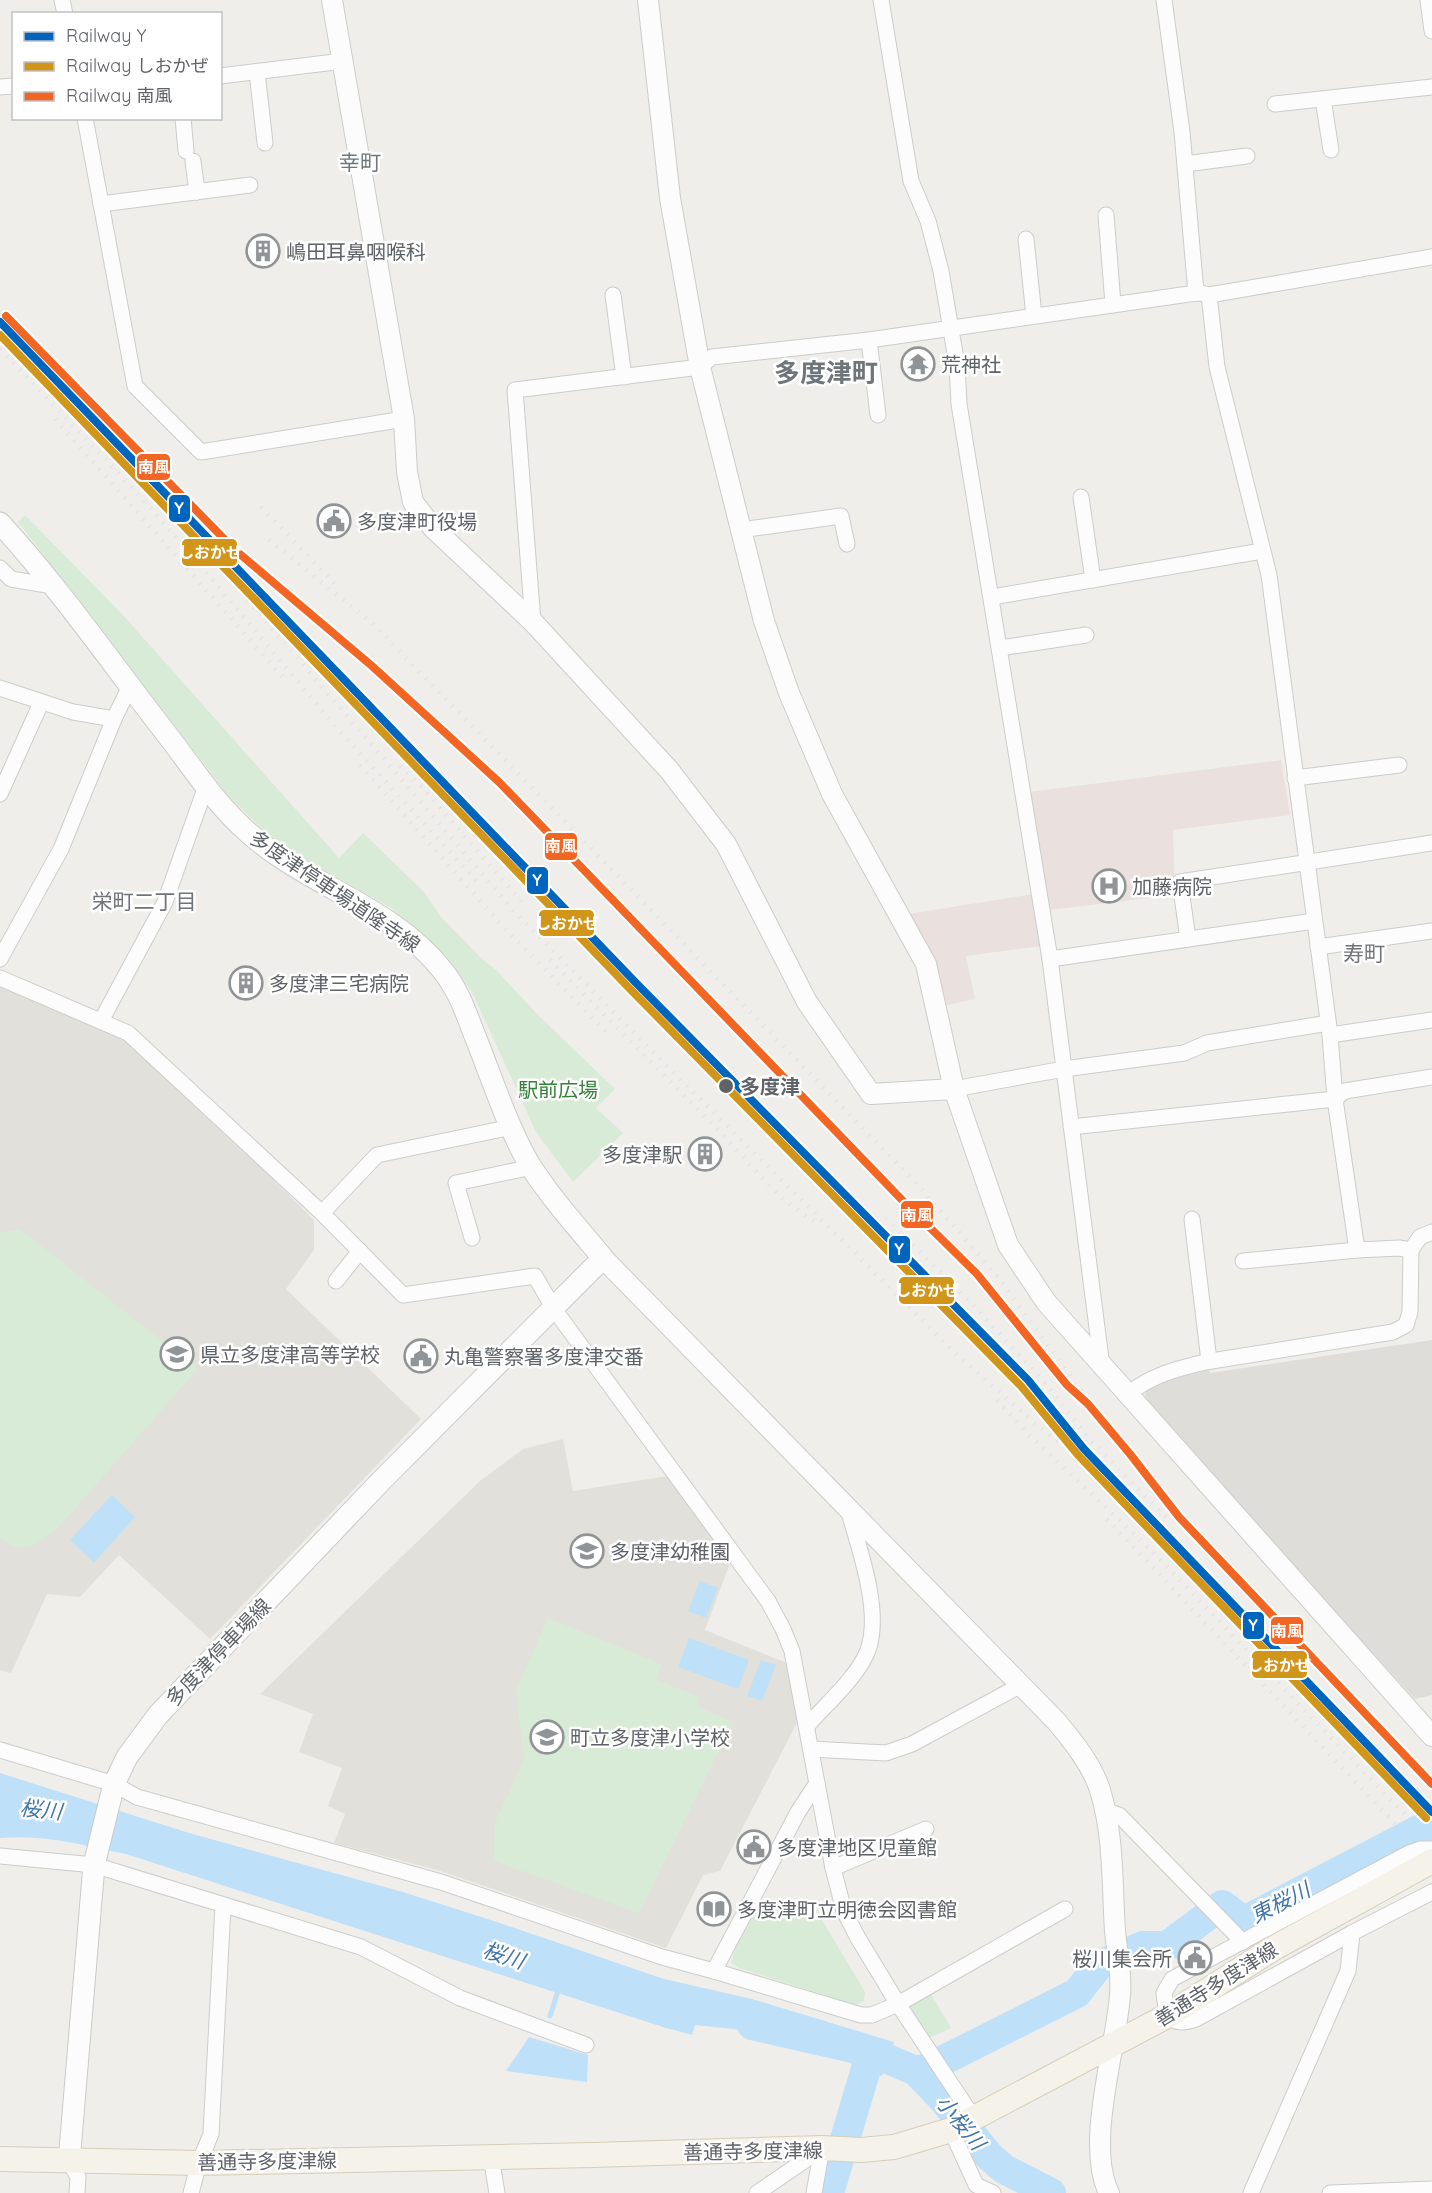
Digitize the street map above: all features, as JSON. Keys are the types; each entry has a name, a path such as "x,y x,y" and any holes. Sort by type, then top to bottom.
{"main road":[{"name":"多度津停車場道隆寺線","path":"0,523 53,586 206,786 238,824 269,850 394,925 422,947 443,971 461,998 512,1127 532,1167 551,1195 603,1258"},
{"name":"多度津停車場線","path":"69,2162 95,1858 112,1791 127,1757 158,1715 381,1481 603,1258"},
{"name":"善通寺多度津線","path":"0,2159 199,2163 894,2148 962,2123 1167,2016 1274,1948 1432,1861"}],"street":[{"path":"332,0 404,418 407,472 413,502 433,528 533,622 669,770 726,844 807,1002 871,1094 954,1089 1064,1069 1184,1053 1207,1043 1432,1020"},
{"path":"648,0 670,198 700,367 764,621 789,693 832,794 926,963 954,1089 1008,1245 1046,1302 1102,1367 1432,1736"},
{"path":"881,0 911,181 928,221 941,271 957,365 959,404 1050,959 1102,1367"},
{"path":"1164,0 1203,294 1218,367 1269,575 1329,1029 1335,1099 1358,1250"},
{"path":"1428,0 1432,31"},
{"path":"222,76 343,61"},
{"path":"257,72 265,143"},
{"path":"1275,104 1432,87"},
{"path":"1323,99 1331,150"},
{"path":"85,120 135,386 201,452 404,418"},
{"path":"183,120 197,192"},
{"path":"1185,164 1247,156"},
{"path":"100,204 250,186"},
{"path":"1106,215 1113,304"},
{"path":"1026,239 1034,316"},
{"path":"533,622 515,390 700,367 712,357 869,340 1113,304 1203,294 1432,256"},
{"path":"613,295 624,377"},
{"path":"869,340 878,415"},
{"path":"1081,497 1093,580"},
{"path":"741,530 841,516 847,544"},
{"path":"992,597 1262,551"},
{"path":"0,568 11,579 53,586"},
{"path":"1000,648 1086,635"},
{"path":"0,959 61,849 114,719 130,686"},
{"path":"0,688 73,712 114,719"},
{"path":"0,794 41,703"},
{"path":"1295,778 1399,765"},
{"path":"101,1021 165,902 206,786"},
{"path":"1188,939 1180,882 1432,843"},
{"path":"1050,959 1314,921"},
{"path":"1318,946 1432,931"},
{"path":"0,978 128,1034 322,1213 403,1295 535,1275 554,1309 768,1601 783,1629 792,1651 833,1868 844,1911 898,2004 938,2062 962,2123 974,2189 993,2193"},
{"path":"1071,1127 1335,1099 1345,1091 1432,1077"},
{"path":"322,1213 377,1155 512,1127"},
{"path":"472,1238 456,1183 532,1167"},
{"path":"1192,1219 1209,1361"},
{"path":"1128,1395 1143,1382 1177,1369 1209,1361 1393,1332 1406,1325 1410,1312 1411,1250 1420,1237 1432,1232"},
{"path":"1243,1261 1358,1250 1399,1248 1411,1250"},
{"path":"336,1281 360,1251"},
{"path":"603,1258 1056,1721 1075,1744 1100,1790 1112,1874 1121,1994 1099,2145 1103,2181 1109,2193"},
{"path":"807,1726 847,1683 868,1650 874,1621 848,1509"},
{"path":"811,1749 886,1754 912,1744 1021,1685"},
{"path":"0,1750 112,1791 441,1882 662,1957 861,2015 872,2015 898,2004 1065,1910"},
{"path":"714,1971 798,1812 817,1784"},
{"path":"1104,1810 1119,1815 1243,1942"},
{"path":"833,1868 926,1829"},
{"path":"1432,1849 1420,1849 1407,1854 1173,1979 1164,1993 1167,2016 1174,2021 1186,2022 1197,2019 1352,1933 1432,1892"},
{"path":"0,1856 95,1858 224,1906 361,1947 460,1998 586,2045"},
{"path":"191,2193 199,2163 211,2134 224,1906"},
{"path":"1251,2193 1348,1971 1352,1933"},
{"path":"758,2193 822,2148"},
{"path":"814,2193 822,2148"},
{"path":"491,2157 497,2193"},
{"path":"69,2162 78,2176 77,2193"},
{"path":"1330,2193 1432,2189"}],"shaded area":[{"name":"加藤病院","path":"1281,760 1290,815 1173,830 1175,895 1049,910 1041,946 966,956 975,999 947,1005 934,966 909,914 1046,892 1029,792"},
{"name":"県立多度津高等学校","path":"0,985 125,1040 214,1121 314,1220 314,1250 286,1289 421,1419 210,1639 119,1555 80,1597 47,1594 11,1673 0,1670"},
{"path":"1432,1340 1432,1695 1415,1699 1172,1436 1145,1399 1146,1390 1166,1380 1209,1370 1210,1373"},
{"name":"町立多度津小学校","path":"563,1439 573,1491 668,1476 730,1563 705,1630 787,1663 798,1721 720,1871 703,1875 666,1948 437,1870 334,1843 345,1814 328,1806 342,1768 299,1752 313,1714 260,1694 480,1481 523,1449"}],"green space":[{"name":"駅前広場","path":"25,515 122,614 339,858 363,833 424,892 441,917 483,960 496,970 538,1015 615,1089 596,1108 623,1133 573,1182 536,1132 472,992 447,959 391,908 293,852 266,833 228,795 18,522"},
{"path":"20,1229 198,1369 58,1528 37,1543 24,1547 9,1544 0,1538 0,1233"},
{"path":"548,1618 661,1664 656,1680 700,1697 697,1706 733,1722 639,1913 494,1861 495,1822 524,1760 516,1690"},
{"path":"766,1904 813,1914 822,1920 865,1992 864,2001 856,2005 739,1968 732,1963 744,1930 754,1914"},
{"path":"928,1989 951,2028 929,2038 905,2002"}],"water":[{"path":"112,1495 135,1517 94,1563 70,1540"},
{"path":"700,1581 718,1588 706,1618 688,1611"},
{"path":"689,1638 749,1660 738,1689 678,1667"},
{"path":"761,1660 776,1665 762,1701 747,1696"},
{"path":"0,1773 189,1833 403,1892 664,1979 752,1999 894,2042 882,2076 853,2067 846,2053 827,2039 695,2025 692,2035 126,1854 48,1839 0,1838"},
{"path":"529,2037 588,2055 587,2082 506,2071"}],"waterway":[{"name":"東桜川","path":"916,2071 928,2068 1077,1993 1099,1965 1143,1946 1167,1946 1222,1905 1244,1921 1432,1823"},
{"path":"550,2016 559,1988"},
{"name":"小桜川","path":"752,2025 871,2052 916,2071 941,2097 990,2157 1004,2169 1051,2193"},
{"name":"桜川","path":"829,2193 871,2052"}],"railway":[{"path":"0,349 138,494 336,727 480,885"},
{"path":"78,414 164,491"},
{"path":"55,419 287,682"},
{"path":"261,507 335,584"},
{"path":"269,540 372,623 919,1186 998,1277 1090,1403"},
{"path":"235,585 513,910 954,1352 1039,1427 1137,1503"},
{"path":"371,725 429,776"},
{"path":"360,765 498,921 608,1034"},
{"path":"400,766 421,786 522,902"},
{"path":"550,960 717,1129 780,1197 814,1221"},
{"path":"886,1218 971,1303 1044,1382 1091,1441 1172,1523"},
{"path":"919,1286 979,1332"},
{"path":"1005,1303 1032,1336"},
{"path":"1085,1397 1181,1520 1432,1782"},
{"path":"997,1400 1029,1435 1150,1549 1409,1819"},
{"path":"1094,1479 1158,1540 1346,1736"},
{"path":"1107,1519 1399,1828"}],"rail line":[{"name":"南風","path":"6,316 234,549 372,666 499,782 904,1202 977,1274 1067,1385 1088,1404 1130,1454 1179,1517 1432,1784"},
{"name":"Y","path":"0,322 639,986 1028,1380 1084,1449 1432,1812"},
{"name":"しおかぜ","path":"0,335 633,992 1021,1386 1078,1455 1426,1818"}],"place":[{"name":"嶋田耳鼻咽喉科","path":"263,251"},
{"name":"荒神社","path":"918,364"},
{"name":"多度津町役場","path":"334,521"},
{"name":"加藤病院","path":"1109,886"},
{"name":"多度津三宅病院","path":"246,983"},
{"name":"多度津","path":"726,1086"},
{"name":"多度津駅","path":"705,1154"},
{"name":"県立多度津高等学校","path":"177,1354"},
{"name":"丸亀警察署多度津交番","path":"421,1356"},
{"name":"多度津幼稚園","path":"587,1551"},
{"name":"町立多度津小学校","path":"547,1737"},
{"name":"多度津地区児童館","path":"754,1847"},
{"name":"多度津町立明徳会図書館","path":"714,1909"},
{"name":"桜川集会所","path":"1195,1958"}],"district":[{"name":"幸町","path":"360,162"},
{"name":"多度津町","path":"826,372"},
{"name":"栄町二丁目","path":"144,901"},
{"name":"寿町","path":"1364,953"}]}
